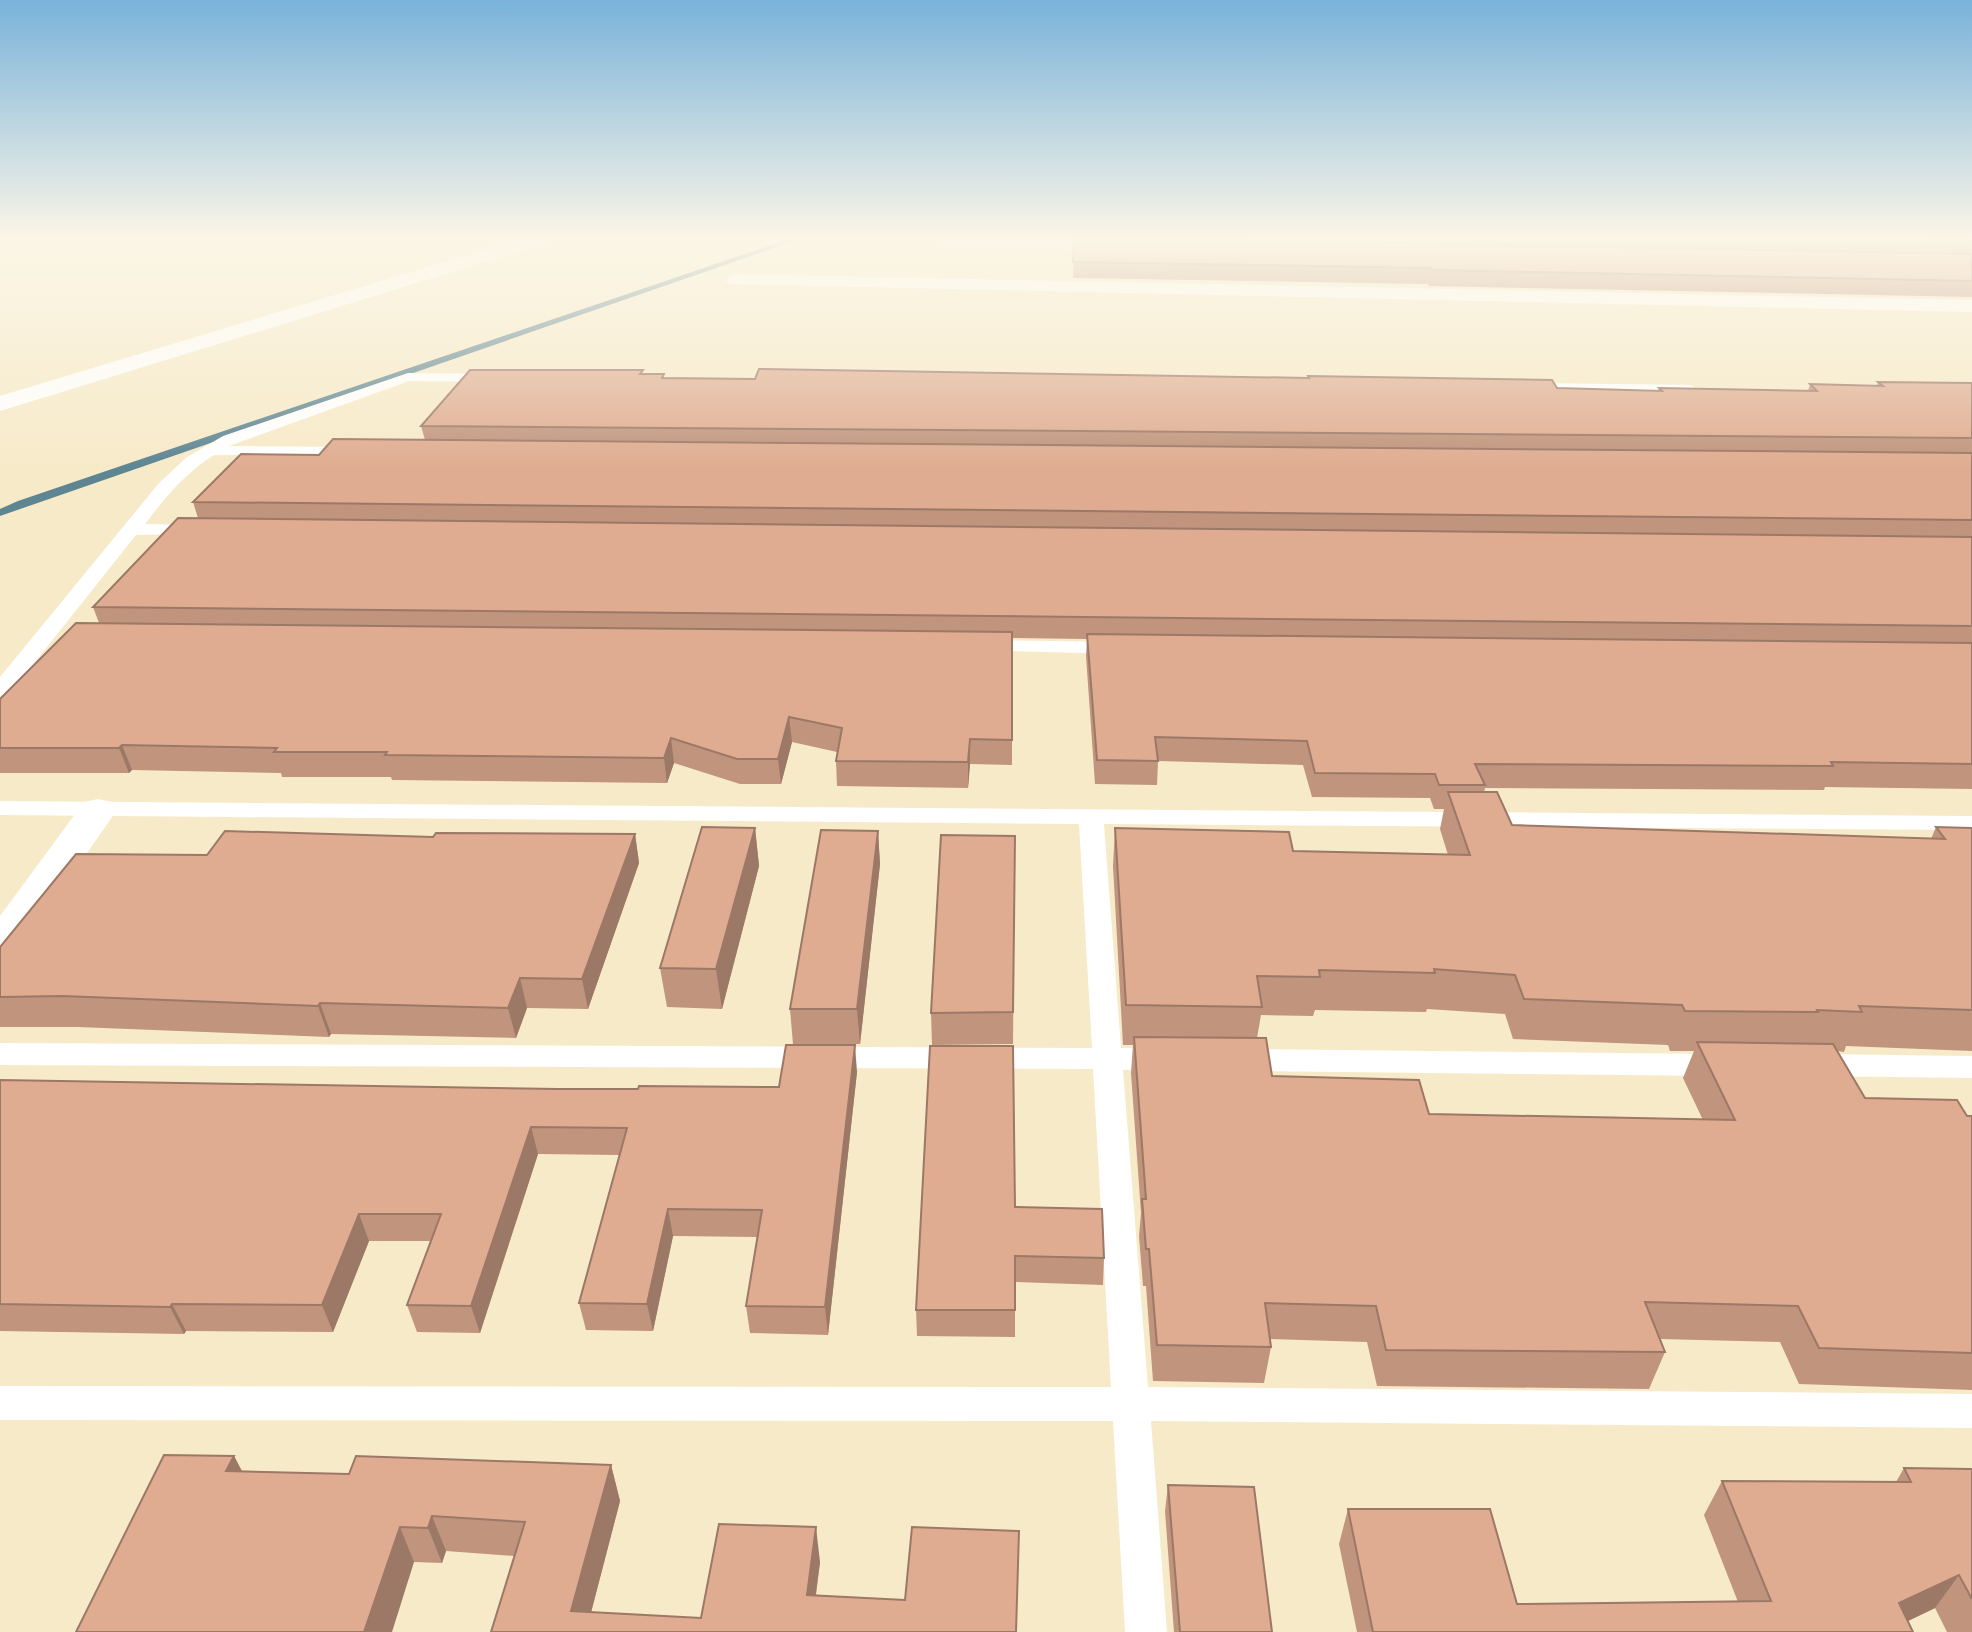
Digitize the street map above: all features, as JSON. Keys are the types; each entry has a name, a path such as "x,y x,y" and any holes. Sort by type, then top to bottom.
{"main road":[{"path":"0,404 287,316"},
{"path":"0,946 99,810"}],"lane":[{"path":"0,691 164,486 193,461 229,439 408,377 520,378"},
{"path":"1525,388 1707,390"},
{"path":"210,451 378,452"},
{"path":"131,529 215,530"},
{"path":"43,637 71,637"},
{"path":"952,646 1147,648"},
{"path":"0,808 1972,823"},
{"path":"1091,818 1146,1632"},
{"path":"0,1054 1749,1065"},
{"path":"1791,1065 1972,1067"},
{"path":"0,1403 1131,1404 1972,1411"}],"building":[{"path":"759,369 1552,380 1557,388 1662,391 1659,388 1817,391 1810,384 1883,386 1878,382 1972,383 1972,438 421,426 470,370 643,370 640,374 664,374 662,378 755,379"},
{"path":"333,439 1972,453 1972,520 193,502 241,454 319,455"},
{"path":"178,518 1972,537 1972,626 93,607"},
{"path":"76,623 1012,632 1012,740 970,739 968,762 836,761 842,728 789,717 778,759 737,759 671,738 664,758 385,755 387,752 274,752 277,748 122,745 119,748 0,748 0,699"},
{"path":"1087,634 1972,643 1972,764 1475,764 1485,785 1439,785 1435,774 1315,773 1307,741 1155,737 1158,761 1097,760"},
{"path":"1448,792 1497,792 1512,825 1945,839 1936,827 1972,828 1972,1010 1859,1006 1862,1012 1685,1011 1682,1005 1524,999 1515,975 1434,969 1435,973 1319,970 1320,977 1257,976 1262,1007 1126,1005 1115,828 1289,832 1293,851 1470,855"},
{"path":"702,827 755,828 716,969 660,968"},
{"path":"821,830 878,831 857,1009 790,1009"},
{"path":"225,831 433,837 436,833 635,834 582,979 520,978 508,1008 320,1003 318,1006 63,996 0,997 0,947 76,854 207,855"},
{"path":"941,835 1015,836 1013,1012 931,1013"},
{"path":"1134,1037 1266,1038 1272,1076 1419,1080 1429,1114 1735,1120 1697,1042 1833,1044 1865,1098 1957,1100 1967,1116 1972,1116 1972,1353 1819,1348 1798,1306 1645,1302 1665,1352 1386,1350 1376,1306 1265,1303 1271,1347 1157,1345 1142,1199 1146,1199"},
{"path":"786,1045 855,1045 825,1307 746,1306 762,1210 668,1209 647,1304 579,1303 627,1128 531,1127 471,1306 407,1305 441,1214 359,1214 322,1305 172,1304 170,1307 0,1304 0,1080 558,1089 638,1089 639,1086 779,1087"},
{"path":"930,1046 1013,1046 1015,1207 1102,1209 1104,1258 1015,1256 1015,1310 916,1310"},
{"path":"164,1455 234,1456 226,1471 349,1474 356,1456 611,1465 571,1611 701,1618 719,1524 816,1527 807,1595 905,1600 912,1527 1019,1531 1016,1632 491,1632 525,1522 432,1516 428,1528 400,1527 364,1632 76,1632"},
{"path":"1904,1468 1972,1469 1972,1599 1959,1575 1899,1603 1913,1632 1373,1632 1348,1509 1490,1509 1517,1604 1771,1601 1722,1481 1911,1482"},
{"path":"1168,1485 1254,1487 1272,1632 1180,1632"}],"waterway":[{"path":"0,513 22,503 570,316"}]}
